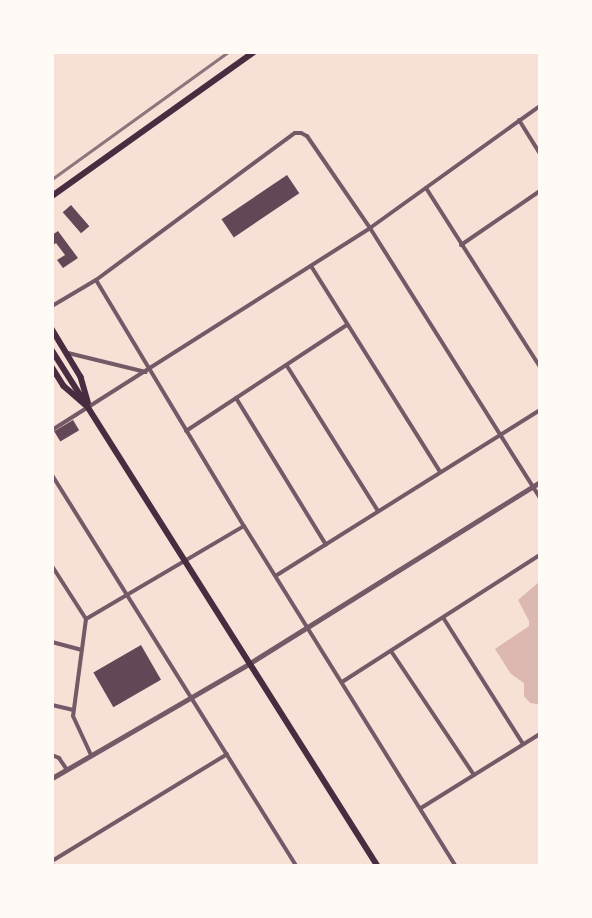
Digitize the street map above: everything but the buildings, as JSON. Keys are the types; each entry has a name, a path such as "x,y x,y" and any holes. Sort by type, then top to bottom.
{"main road":[{"path":"52,196 254,52"},
{"path":"52,329 81,377 90,409"},
{"path":"52,350 378,866"},
{"path":"52,367 64,386 90,409"}],"street":[{"path":"52,430 90,409 370,228 540,106"},
{"path":"519,120 540,153"},
{"path":"52,306 96,280 295,133 307,136 370,228 499,436 540,498"},
{"path":"426,188 540,367"},
{"path":"461,245 540,190"},
{"path":"311,266 440,472"},
{"path":"96,280 148,371 456,866"},
{"path":"186,430 348,325"},
{"path":"68,353 148,371"},
{"path":"287,366 378,511"},
{"path":"236,398 326,545"},
{"path":"277,576 540,410"},
{"path":"52,475 124,594 192,698 296,866"},
{"path":"52,778 250,663 540,482"},
{"path":"86,618 124,594 186,562 244,526"},
{"path":"342,682 540,555"},
{"path":"52,566 86,618 73,710 76,727 92,755"},
{"path":"444,618 522,744"},
{"path":"52,642 81,650"},
{"path":"391,651 474,775"},
{"path":"52,705 73,710"},
{"path":"421,808 540,734"},
{"path":"53,863 227,754"},
{"path":"52,755 59,758 67,770"}],"shaded area":[{"path":"539,582 540,703 537,704 530,703 524,696 524,683 511,674 495,649 529,626 529,621 518,600"}],"railway":[{"path":"52,179 228,52"}]}
